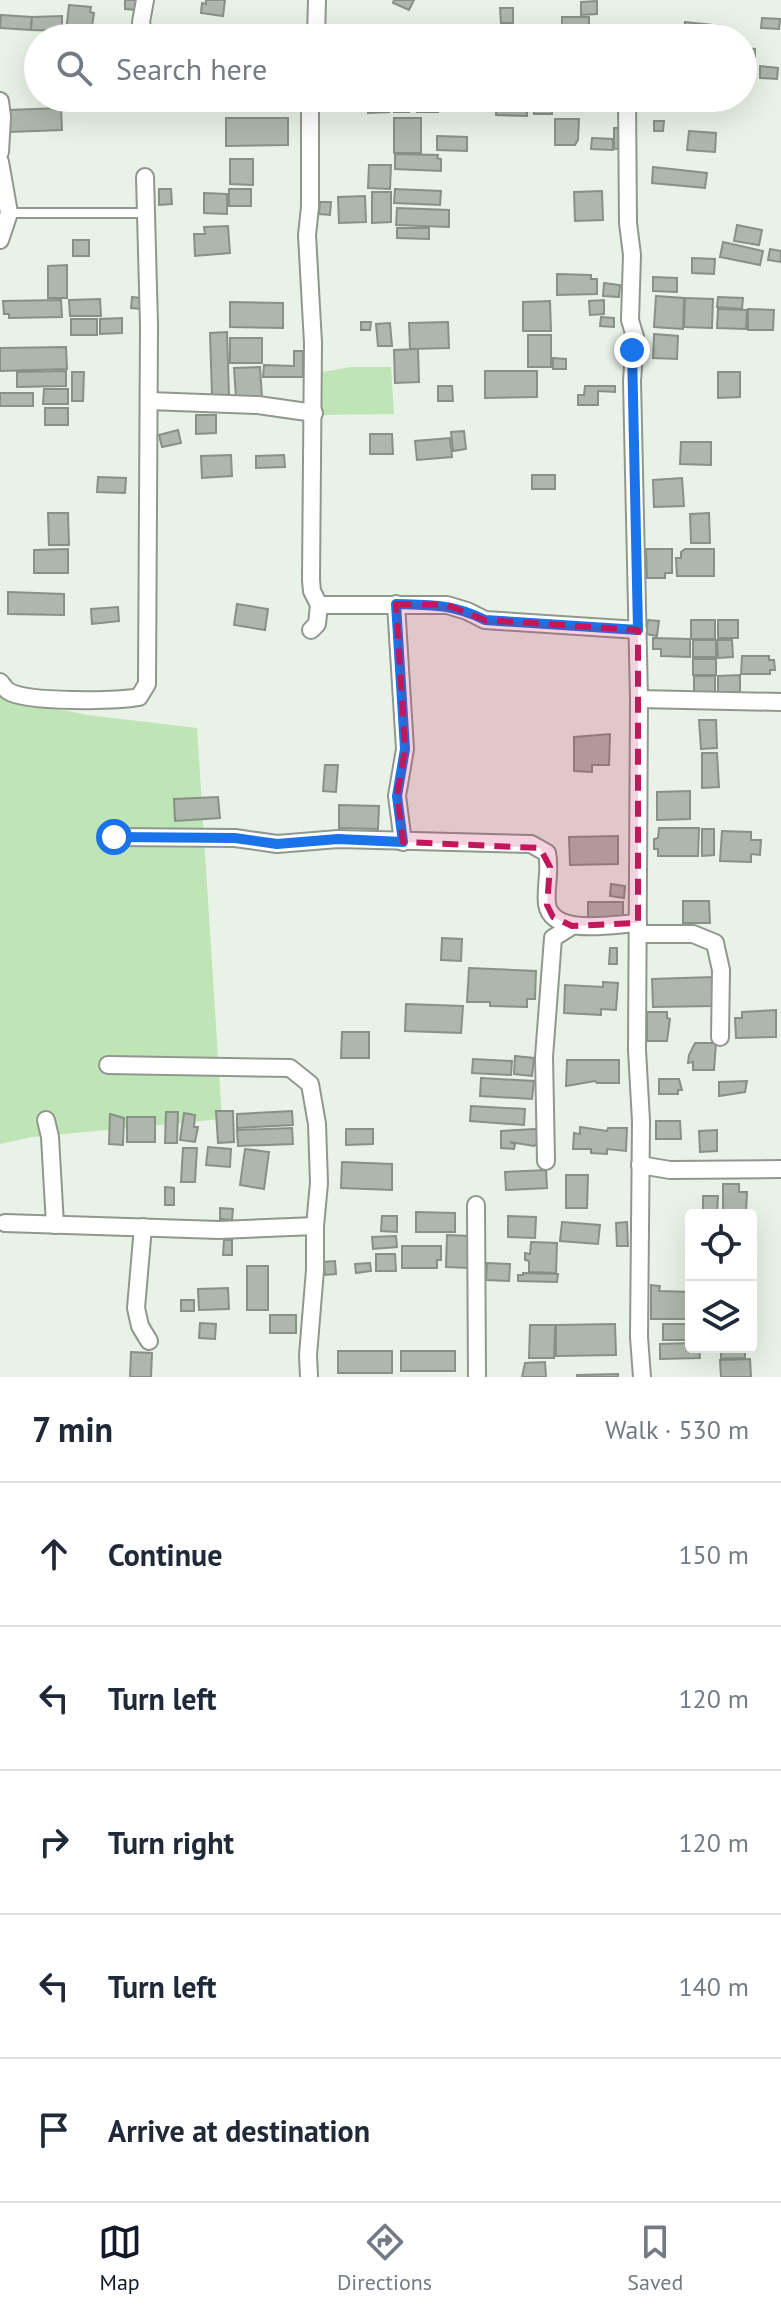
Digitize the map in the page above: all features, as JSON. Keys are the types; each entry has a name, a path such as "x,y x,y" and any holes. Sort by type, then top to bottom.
{"street":[{"path":"141,24 145,0"},
{"path":"316,24 317,0"},
{"path":"0,101 0,152"},
{"path":"310,112 307,235 314,413 311,580 312,591 319,605 317,624 311,630"},
{"path":"627,112 628,223 632,267 630,320 635,337 632,381 639,699 637,1050 642,1377"},
{"path":"0,162 9,213 0,238"},
{"path":"0,682 9,692 26,696 116,701 139,697 147,684 149,401 145,177"},
{"path":"149,401 258,405 314,413"},
{"path":"396,604 405,749 397,796 403,842"},
{"path":"319,605 447,605 485,620 638,630"},
{"path":"639,699 781,702"},
{"path":"114,837 235,838 277,844 338,839 515,842 540,848 547,853 550,867 547,905 561,924 693,934 715,943 721,970 720,1037"},
{"path":"546,1161 544,1057 553,938 572,926"},
{"path":"108,1065 290,1068 310,1084 317,1124 319,1183 309,1377"},
{"path":"46,1120 50,1137 55,1225"},
{"path":"640,1165 670,1170 781,1169"},
{"path":"476,1205 477,1377"},
{"path":"5,1223 219,1230 315,1226"},
{"path":"143,1227 136,1308 140,1326 149,1341"}],"lane":[{"path":"9,213 147,213"}],"highlighted area":[{"path":"396,604 447,605 485,620 638,630 638,923 572,926 553,917 547,905 550,867 540,848 403,842 397,796 405,749"}],"green space":[{"path":"351,367 391,367 394,414 320,415 322,372"},
{"path":"0,697 88,715 197,728 222,1119 32,1137 0,1144"}],"building":[{"path":"125,0 137,0 136,10 125,9"},
{"path":"206,0 225,0 223,16 201,13 202,3 206,4"},
{"path":"394,0 414,0 409,10 393,3"},
{"path":"597,1 597,14 581,15 581,2"},
{"path":"69,5 91,7 90,12 94,13 92,24 67,24"},
{"path":"500,8 513,8 513,23 501,23"},
{"path":"1,15 32,17 31,24 24,24 24,30 0,28"},
{"path":"62,16 62,24 31,24 32,17"},
{"path":"562,17 589,17 589,24 562,24"},
{"path":"762,18 780,19 779,29 761,28"},
{"path":"760,66 778,68 777,79 760,78"},
{"path":"8,110 61,112 62,130 9,132"},
{"path":"496,112 527,112 527,116 496,115"},
{"path":"226,118 288,118 288,145 226,146"},
{"path":"394,118 421,118 421,153 394,153"},
{"path":"555,119 579,119 575,145 555,145"},
{"path":"654,121 664,121 663,131 654,131"},
{"path":"614,128 626,128 627,148 614,149"},
{"path":"689,131 716,133 715,152 687,150"},
{"path":"437,136 467,137 467,151 437,150"},
{"path":"592,138 613,139 613,150 591,149"},
{"path":"395,154 438,155 441,171 395,169"},
{"path":"230,159 253,159 253,185 230,184"},
{"path":"369,165 391,165 390,189 368,188"},
{"path":"653,167 707,173 705,188 652,183"},
{"path":"159,189 171,189 172,204 159,205"},
{"path":"229,189 251,189 251,206 229,206"},
{"path":"395,189 441,191 440,205 394,203"},
{"path":"602,191 603,220 575,221 574,192"},
{"path":"372,192 391,192 391,222 372,223"},
{"path":"204,193 227,194 227,214 204,213"},
{"path":"365,196 366,222 339,223 338,197"},
{"path":"320,202 331,202 330,215 319,214"},
{"path":"397,208 449,210 449,227 396,225"},
{"path":"737,225 762,230 759,245 734,241"},
{"path":"228,226 230,253 195,256 194,234 205,234 204,227"},
{"path":"397,228 429,228 429,239 397,238"},
{"path":"73,240 89,240 89,256 73,256"},
{"path":"723,242 763,251 760,265 720,257"},
{"path":"770,249 781,251 781,262 768,260"},
{"path":"692,258 715,259 714,274 692,273"},
{"path":"67,265 67,298 48,298 48,266"},
{"path":"557,274 591,275 591,279 597,279 597,294 557,295"},
{"path":"653,277 677,278 677,292 653,291"},
{"path":"604,283 620,285 619,297 603,296"},
{"path":"656,296 684,298 683,329 654,327"},
{"path":"132,297 141,298 141,309 131,308"},
{"path":"718,297 743,298 742,309 717,307"},
{"path":"685,298 713,299 712,328 684,327"},
{"path":"100,299 101,316 70,316 69,300"},
{"path":"61,300 62,317 9,318 9,314 4,314 3,301"},
{"path":"604,300 604,314 590,315 589,301"},
{"path":"550,301 551,331 523,331 523,302"},
{"path":"230,302 283,303 283,328 230,327"},
{"path":"718,309 747,310 746,329 717,328"},
{"path":"748,309 774,310 773,330 748,330"},
{"path":"601,317 614,318 614,327 600,326"},
{"path":"122,318 122,333 100,334 100,319"},
{"path":"71,319 97,319 97,335 71,335"},
{"path":"361,322 371,322 370,330 361,330"},
{"path":"448,322 449,348 410,349 409,323"},
{"path":"390,323 392,346 378,346 376,324"},
{"path":"227,332 229,395 212,395 210,333"},
{"path":"654,334 678,336 677,359 653,358"},
{"path":"528,335 551,335 551,367 528,367"},
{"path":"230,338 262,338 262,363 230,363"},
{"path":"66,347 67,369 0,371 0,348"},
{"path":"418,349 419,382 395,383 394,350"},
{"path":"294,351 303,351 303,377 263,377 264,365 294,366"},
{"path":"553,358 566,359 566,369 553,369"},
{"path":"260,367 262,398 236,399 234,368"},
{"path":"66,371 66,386 17,387 17,372"},
{"path":"485,371 537,371 537,397 485,398"},
{"path":"72,372 84,372 83,401 72,401"},
{"path":"718,372 740,372 740,397 718,398"},
{"path":"438,386 452,386 453,401 438,401"},
{"path":"585,386 615,386 615,392 598,391 598,405 578,405 578,395 584,395"},
{"path":"44,389 68,389 68,404 43,404"},
{"path":"0,393 33,393 33,406 0,406"},
{"path":"45,408 68,408 68,425 45,425"},
{"path":"196,415 216,415 216,433 196,434"},
{"path":"178,430 181,443 162,447 159,435"},
{"path":"464,431 466,449 453,451 451,432"},
{"path":"370,434 392,434 393,454 370,454"},
{"path":"450,438 452,457 417,460 415,441"},
{"path":"681,442 711,442 711,465 680,464"},
{"path":"231,455 232,476 202,478 201,456"},
{"path":"284,455 285,467 256,468 256,456"},
{"path":"532,475 555,475 555,489 532,489"},
{"path":"98,477 126,478 125,493 97,492"},
{"path":"682,478 684,506 654,507 653,480"},
{"path":"48,513 68,513 69,545 49,545"},
{"path":"709,513 710,543 691,543 690,514"},
{"path":"68,549 68,573 34,573 34,550"},
{"path":"646,549 672,549 672,573 665,573 665,578 647,578"},
{"path":"685,549 714,549 714,576 677,576 676,558 681,558 681,552"},
{"path":"8,592 64,594 64,615 8,614"},
{"path":"237,604 268,609 265,630 234,625"},
{"path":"118,607 119,621 92,624 91,609"},
{"path":"648,620 659,621 657,636 646,634"},
{"path":"691,620 715,620 715,639 691,639"},
{"path":"718,620 738,620 738,638 718,638"},
{"path":"653,638 690,639 690,657 661,656 661,649 653,649"},
{"path":"693,640 716,640 716,657 693,657"},
{"path":"717,640 732,640 733,657 718,658"},
{"path":"742,656 769,656 769,660 774,660 775,670 770,670 770,674 741,674"},
{"path":"693,659 716,659 716,675 693,675"},
{"path":"740,675 740,692 718,692 718,676"},
{"path":"694,676 715,676 715,692 694,693"},
{"path":"699,720 716,720 717,748 701,749"},
{"path":"610,734 609,765 592,765 592,772 574,771 574,737"},
{"path":"702,753 717,753 719,787 702,788"},
{"path":"325,765 338,765 336,792 323,791"},
{"path":"690,791 690,819 657,820 657,792"},
{"path":"218,797 220,818 175,821 174,799"},
{"path":"339,805 379,806 378,829 339,828"},
{"path":"659,828 699,828 698,856 658,856 654,839 658,838"},
{"path":"702,829 714,829 714,855 702,856"},
{"path":"722,831 751,832 751,840 761,840 760,855 751,854 751,862 720,861"},
{"path":"618,836 618,864 570,865 569,837"},
{"path":"611,884 625,886 624,898 610,896"},
{"path":"683,901 709,901 710,923 683,923"},
{"path":"588,902 623,902 623,918 588,918"},
{"path":"442,938 462,939 461,961 441,960"},
{"path":"610,948 617,948 617,964 609,964"},
{"path":"469,968 536,971 535,999 527,999 527,1007 467,1002"},
{"path":"713,977 713,1006 653,1007 652,979"},
{"path":"603,982 618,983 616,1010 601,1009 601,1015 564,1013 565,985 603,987"},
{"path":"406,1004 463,1006 461,1033 405,1031"},
{"path":"776,1010 776,1037 736,1038 735,1018 742,1018 742,1012"},
{"path":"647,1012 667,1012 670,1019 667,1041 647,1041"},
{"path":"342,1032 369,1032 369,1058 341,1058"},
{"path":"695,1043 716,1043 714,1070 693,1070 693,1062 688,1063"},
{"path":"515,1056 534,1058 532,1076 514,1074"},
{"path":"473,1059 512,1061 511,1075 472,1073"},
{"path":"567,1060 619,1060 619,1083 595,1081 566,1086"},
{"path":"481,1078 534,1081 532,1099 480,1096"},
{"path":"659,1079 679,1079 682,1090 678,1090 678,1094 659,1094"},
{"path":"747,1081 745,1092 719,1096 719,1082"},
{"path":"471,1106 525,1109 524,1125 470,1121"},
{"path":"216,1111 233,1111 234,1142 218,1143"},
{"path":"292,1111 293,1125 237,1128 237,1114"},
{"path":"166,1112 178,1112 177,1143 165,1143"},
{"path":"184,1113 195,1115 194,1127 198,1127 195,1142 180,1140"},
{"path":"110,1114 124,1118 123,1145 109,1144"},
{"path":"127,1117 155,1117 155,1142 127,1142"},
{"path":"656,1121 680,1121 681,1139 656,1139"},
{"path":"580,1127 607,1131 608,1128 627,1128 626,1151 607,1149 607,1154 591,1153 591,1149 573,1149 574,1133 580,1134"},
{"path":"292,1128 293,1144 238,1146 237,1130"},
{"path":"346,1129 373,1129 373,1144 346,1145"},
{"path":"535,1129 540,1133 541,1141 534,1146 510,1142 515,1144 514,1149 501,1148 501,1131"},
{"path":"717,1130 717,1151 700,1152 699,1131"},
{"path":"208,1147 231,1149 230,1167 206,1165"},
{"path":"183,1148 197,1148 195,1182 181,1182"},
{"path":"245,1149 269,1152 264,1189 240,1185"},
{"path":"342,1162 392,1164 392,1190 341,1188"},
{"path":"546,1170 547,1188 506,1190 505,1172"},
{"path":"566,1175 588,1175 587,1208 566,1208"},
{"path":"723,1184 739,1184 739,1192 747,1192 746,1209 723,1209"},
{"path":"165,1187 174,1188 174,1205 165,1205"},
{"path":"703,1196 718,1196 717,1209 703,1209"},
{"path":"220,1208 233,1209 232,1220 220,1219"},
{"path":"416,1212 455,1213 455,1232 416,1232"},
{"path":"382,1216 397,1216 397,1232 381,1231"},
{"path":"508,1216 536,1217 535,1238 508,1237"},
{"path":"562,1222 600,1225 598,1244 560,1241"},
{"path":"627,1222 628,1246 617,1246 616,1223"},
{"path":"447,1235 470,1236 469,1268 446,1267"},
{"path":"396,1236 397,1247 373,1249 372,1237"},
{"path":"224,1240 232,1240 232,1255 223,1255"},
{"path":"531,1242 557,1243 556,1273 529,1272 525,1253 530,1254"},
{"path":"402,1246 441,1246 441,1260 437,1260 437,1268 402,1268"},
{"path":"376,1254 395,1254 396,1271 376,1271"},
{"path":"335,1261 336,1274 325,1275 324,1262"},
{"path":"370,1263 371,1271 356,1273 355,1264"},
{"path":"487,1263 510,1264 509,1281 486,1280"},
{"path":"247,1266 268,1266 268,1310 247,1310"},
{"path":"558,1274 557,1282 518,1281 518,1275"},
{"path":"651,1285 660,1286 659,1291 685,1292 685,1319 651,1319"},
{"path":"228,1288 229,1309 199,1310 198,1289"},
{"path":"181,1300 194,1300 194,1311 181,1311"},
{"path":"270,1315 296,1315 296,1333 270,1333"},
{"path":"200,1323 216,1324 215,1339 199,1338"},
{"path":"615,1324 616,1355 556,1356 556,1325"},
{"path":"663,1324 685,1324 685,1340 663,1340"},
{"path":"530,1325 555,1325 554,1358 529,1358"},
{"path":"685,1343 685,1353 700,1353 700,1358 660,1359 660,1344"},
{"path":"338,1351 392,1351 392,1373 338,1373"},
{"path":"401,1351 455,1351 455,1371 401,1371"},
{"path":"131,1352 152,1353 151,1377 130,1377"},
{"path":"721,1353 745,1353 745,1358 721,1359"},
{"path":"750,1359 751,1377 721,1377 720,1360"},
{"path":"545,1362 546,1377 522,1377 525,1363"},
{"path":"618,1374 618,1377 577,1377 577,1375"}],"route":[{"path":"114,837 235,838 277,844 338,839 403,842 397,796 405,749 396,604 447,605 485,620 638,630 632,350"}]}
